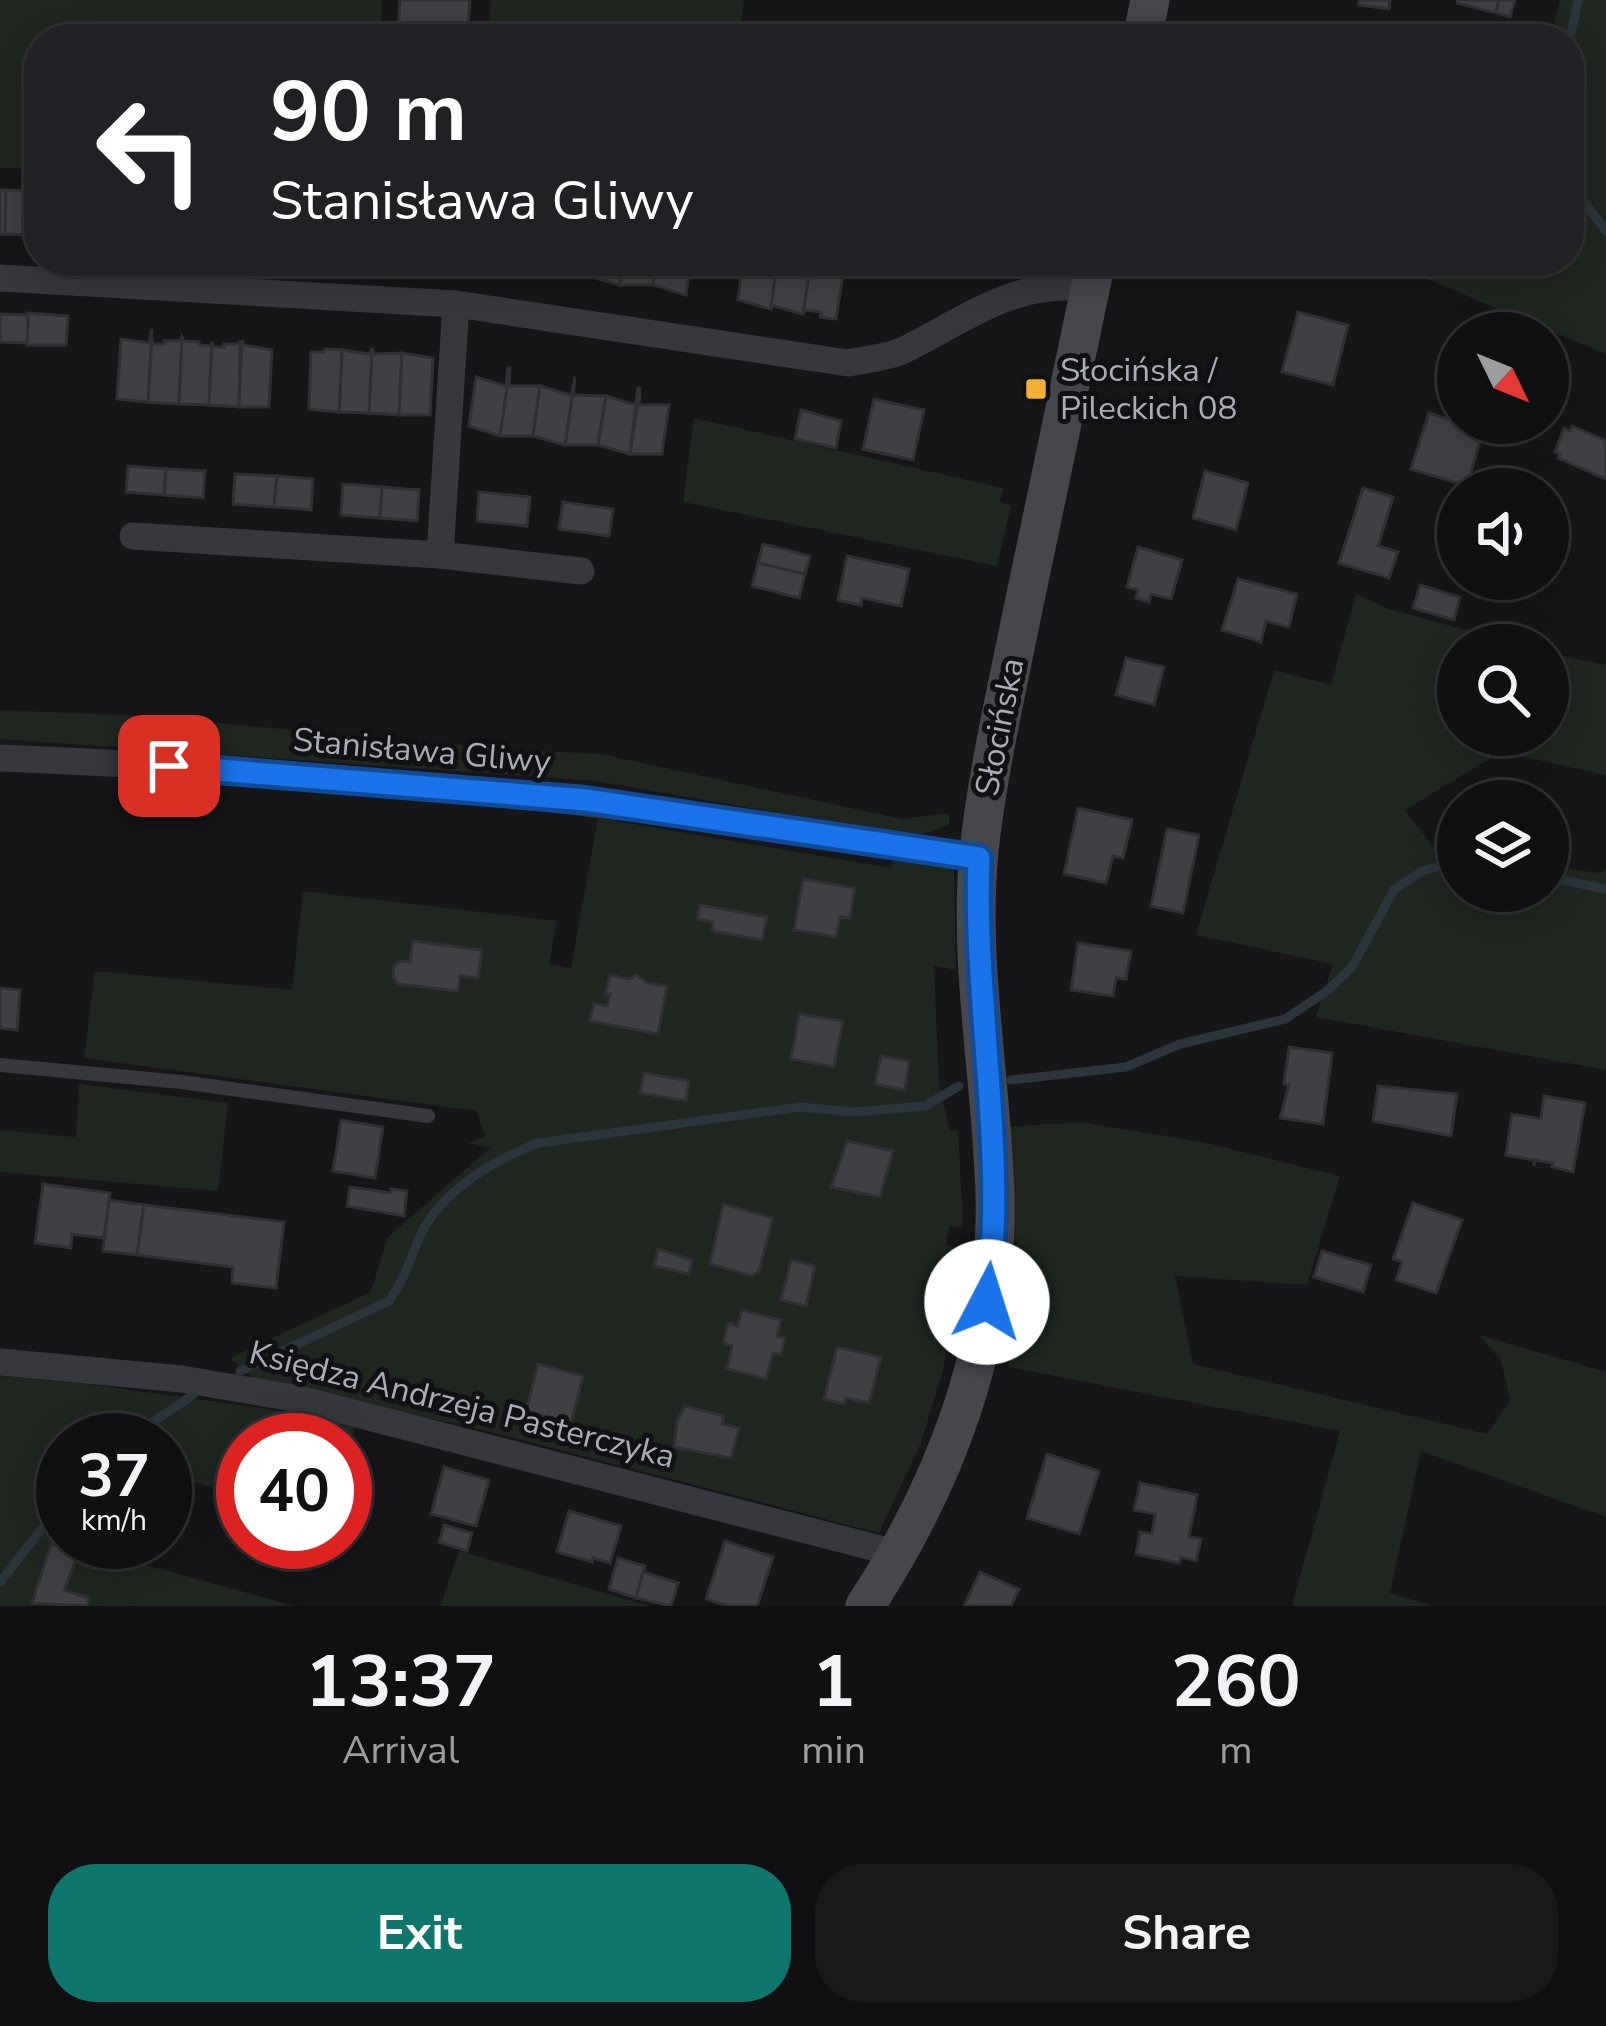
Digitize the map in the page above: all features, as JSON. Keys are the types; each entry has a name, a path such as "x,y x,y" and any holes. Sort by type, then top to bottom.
{"street":[{"path":"0,278 456,304 848,363 899,352 1003,297 1089,276"},
{"name":"Słocińska","path":"865,1606 899,1554 951,1447 971,1380 991,1277 995,1198 976,920 979,858 995,741 1093,276"},
{"path":"440,556 456,304"},
{"path":"133,536 440,556 581,572"},
{"name":"Stanisława Gliwy","path":"0,758 123,763 586,800 979,858"},
{"name":"Księdza Andrzeja Pasterczyka","path":"0,1362 182,1379 299,1399 899,1554"}],"lane":[{"path":"0,1066 181,1082 428,1116"}],"shaded area":[{"path":"0,0 382,0 381,24 24,24 24,169 0,168"},
{"path":"491,0 744,0 741,24 489,24"},
{"path":"1560,0 1606,0 1606,354 1569,338 1569,312 1506,312 1420,276 1584,276 1584,24 1554,24"},
{"path":"694,418 1003,488 1000,502 1011,506 997,566 683,502"},
{"path":"1356,594 1444,624 1437,624 1437,756 1494,756 1455,780 1437,780 1437,791 1405,810 1437,849 1437,912 1569,912 1569,869 1599,873 1606,869 1606,1070 1316,1017 1333,964 1196,935 1274,670 1331,685"},
{"path":"1569,657 1606,665 1606,775 1519,756 1569,756"},
{"path":"0,710 123,715 601,754 902,819 949,813 949,825 915,837 596,781 0,739"},
{"path":"598,818 891,868 893,858 954,867 956,970 934,966 939,1084 950,1131 958,1131 963,1221 962,1228 949,1226 946,1245 961,1249 944,1366 921,1443 879,1533 475,1428 257,1382 230,1358 371,1292 387,1238 490,1148 468,1143 485,1137 477,1111 84,1058 95,971 292,990 303,891 557,921 549,964 571,968"},
{"path":"79,1084 228,1103 218,1191 0,1172 0,1130 76,1137"},
{"path":"1079,1122 1202,1142 1340,1176 1307,1285 1175,1276 1193,1364 1487,1434 1510,1401 1501,1360 1479,1335 1606,1372 1606,1517 1421,1451 1390,1593 1433,1606 1292,1606 1340,1431 1008,1367 1019,1256 1007,1127"},
{"path":"0,1376 298,1413 216,1413 216,1489 192,1481 192,1413 36,1413 36,1569 160,1569 295,1606 0,1606"},
{"path":"459,1551 650,1606 440,1606"}],"building":[{"path":"400,0 470,0 468,24 398,24"},
{"path":"1359,0 1390,0 1389,9 1359,5"},
{"path":"1458,0 1499,0 1496,13"},
{"path":"1499,0 1515,0 1510,17 1496,13"},
{"path":"0,190 6,190 5,234 0,234"},
{"path":"6,190 24,191 24,235 5,234"},
{"path":"588,276 621,276 620,285"},
{"path":"621,276 654,276 653,285 620,285"},
{"path":"654,276 689,276 686,295 653,285"},
{"path":"741,276 775,276 771,309 738,300"},
{"path":"775,276 809,276 803,314 771,305"},
{"path":"809,276 843,276 836,319 820,317 821,312 805,310 803,314"},
{"path":"1298,312 1348,325 1333,385 1282,372"},
{"path":"28,313 68,316 66,345 27,345"},
{"path":"0,314 28,315 27,343 0,342"},
{"path":"152,329 148,402 117,399 121,339 149,343"},
{"path":"182,337 179,404 148,402 152,339 153,344 164,344"},
{"path":"182,337 199,345 212,342 209,405 179,404"},
{"path":"242,340 244,345 272,350 269,407 239,407"},
{"path":"212,342 213,347 240,344 239,407 209,405"},
{"path":"372,348 374,354 402,353 399,415 369,413"},
{"path":"372,348 369,413 339,412 342,350 370,354"},
{"path":"342,350 339,412 309,409 311,352"},
{"path":"402,353 433,358 430,415 399,415"},
{"path":"510,368 500,436 469,426 476,377 506,386"},
{"path":"510,368 509,386 540,386 533,436 500,436"},
{"path":"575,377 573,395 606,396 598,445 565,445"},
{"path":"575,377 565,445 533,436 540,386 571,395"},
{"path":"640,387 639,405 669,405 662,454 630,454"},
{"path":"606,396 636,405 630,454 598,445"},
{"path":"874,399 924,410 913,460 863,449"},
{"path":"801,410 841,421 836,448 795,439"},
{"path":"1429,413 1437,416 1437,444 1479,444 1472,468 1437,468 1437,477 1411,469"},
{"path":"1572,426 1606,441 1606,479 1558,458 1558,444 1569,444"},
{"path":"128,466 166,469 164,495 126,492"},
{"path":"166,469 205,471 203,498 164,495"},
{"path":"1205,471 1248,483 1236,530 1193,518"},
{"path":"235,474 277,476 274,507 233,504"},
{"path":"277,476 313,479 311,510 274,507"},
{"path":"343,484 382,487 380,518 341,515"},
{"path":"382,487 419,490 417,521 380,518"},
{"path":"1363,488 1393,497 1378,546 1398,552 1389,578 1339,563"},
{"path":"479,492 530,497 527,526 477,521"},
{"path":"563,502 613,509 609,536 559,529"},
{"path":"763,544 810,556 805,574 758,563"},
{"path":"1138,547 1182,560 1171,599 1151,594 1149,602 1136,598 1138,590 1127,587"},
{"path":"847,556 909,569 901,606 862,598 861,605 838,600"},
{"path":"758,563 805,574 799,598 752,586"},
{"path":"1238,579 1297,594 1289,627 1266,621 1261,642 1222,630"},
{"path":"1420,585 1437,590 1437,600 1459,600 1454,620 1413,608"},
{"path":"1126,658 1164,667 1154,705 1116,695"},
{"path":"1078,808 1132,820 1123,858 1113,856 1106,883 1064,874"},
{"path":"1167,829 1199,835 1183,913 1151,906"},
{"path":"803,879 855,888 850,918 840,917 836,937 794,930"},
{"path":"700,905 767,917 762,940 712,931 713,922 697,919"},
{"path":"413,941 482,950 478,978 460,976 458,991 398,984 394,966 410,962"},
{"path":"1078,943 1131,951 1126,979 1116,978 1113,996 1071,990"},
{"path":"610,975 630,979 636,975 667,986 658,1034 590,1021 594,1003 607,1006"},
{"path":"0,988 20,990 17,1030 0,1028"},
{"path":"799,1014 843,1021 834,1067 791,1059"},
{"path":"1289,1047 1332,1053 1323,1124 1280,1118 1289,1085 1284,1084"},
{"path":"881,1056 909,1061 905,1090 875,1084"},
{"path":"644,1073 689,1081 686,1101 640,1093"},
{"path":"1378,1086 1457,1094 1451,1136 1373,1121"},
{"path":"1544,1096 1585,1103 1573,1172 1552,1167 1553,1163 1535,1160 1534,1166 1534,1160 1506,1155 1512,1114 1541,1119"},
{"path":"341,1120 383,1127 375,1178 333,1171"},
{"path":"847,1141 893,1151 880,1197 831,1187"},
{"path":"43,1184 110,1193 104,1238 72,1234 71,1248 35,1243"},
{"path":"350,1187 407,1191 404,1216 347,1206"},
{"path":"109,1200 144,1205 137,1255 103,1251"},
{"path":"1413,1203 1462,1220 1436,1293 1396,1280 1402,1262 1393,1259"},
{"path":"723,1204 773,1218 759,1271 752,1276 710,1264"},
{"path":"144,1205 284,1222 276,1288 232,1283 233,1267 137,1255"},
{"path":"658,1249 692,1260 689,1274 654,1266"},
{"path":"1322,1251 1371,1265 1363,1292 1314,1277"},
{"path":"791,1260 815,1266 806,1306 781,1300"},
{"path":"742,1310 781,1320 777,1336 785,1338 781,1355 773,1353 766,1379 727,1369 732,1346 723,1343 728,1323 737,1326"},
{"path":"837,1347 881,1357 869,1403 824,1399"},
{"path":"538,1364 583,1376 571,1423 526,1412"},
{"path":"685,1406 724,1416 722,1424 739,1428 731,1458 674,1447 677,1421"},
{"path":"1047,1454 1099,1471 1079,1534 1027,1518"},
{"path":"444,1467 489,1480 476,1526 431,1514"},
{"path":"1140,1483 1197,1495 1189,1537 1201,1539 1196,1561 1181,1557 1179,1563 1136,1554 1140,1532 1152,1534 1155,1514 1134,1510"},
{"path":"569,1511 621,1526 610,1563 557,1552"},
{"path":"444,1525 472,1533 467,1551 439,1542"},
{"path":"725,1541 773,1557 757,1606 728,1606 706,1599"},
{"path":"618,1558 645,1566 636,1598 609,1589"},
{"path":"43,1569 72,1569 64,1590 89,1598 87,1606 32,1603"},
{"path":"643,1572 678,1583 671,1606 636,1598"},
{"path":"980,1572 1019,1589 1011,1606 964,1606"}],"waterway":[{"path":"1573,24 1578,0"},
{"path":"1584,202 1606,231"},
{"path":"1011,1080 1126,1067 1180,1044 1285,1019 1327,991 1352,967 1394,890 1437,867"},
{"path":"1569,881 1606,889"},
{"path":"240,1371 389,1301 421,1234 443,1203 488,1167 538,1143 800,1107 854,1112 925,1106 959,1086"},
{"path":"166,1413 194,1394"},
{"path":"0,1582 36,1536"}],"place":[{"name":"Słocińska / Pileckich 08","path":"1036,389"}],"route":[{"path":"169,766 586,800 979,858 976,920 995,1198 987,1302"}]}
